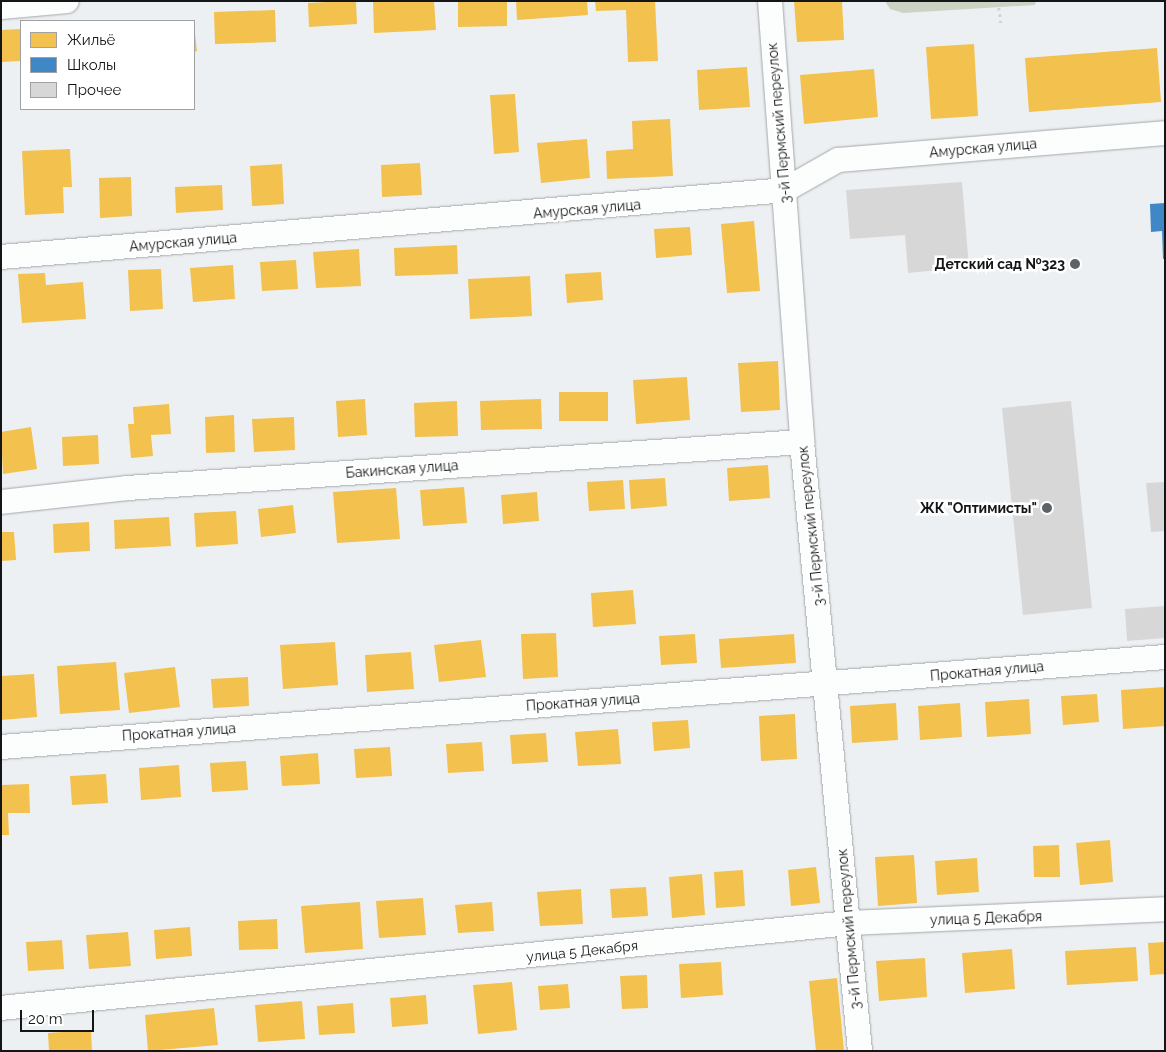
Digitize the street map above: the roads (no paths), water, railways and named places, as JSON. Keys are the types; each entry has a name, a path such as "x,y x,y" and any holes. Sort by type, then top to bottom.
{"street":[{"path":"1,7 66,1"},
{"name":"3-й Пермский переулок","path":"770,1 802,442 860,1051"},
{"name":"Амурская улица","path":"1,258 785,190 838,160 1165,132"},
{"name":"Бакинская улица","path":"1,502 127,488 802,442"},
{"name":"Прокатная улица","path":"1,746 1165,657"},
{"name":"улица 5 Декабря","path":"1,1008 849,923 1165,909"}],"place":[{"name":"Детский сад №323","path":"1075,264"},
{"name":"ЖК \"Оптимисты\"","path":"1047,508"}]}
